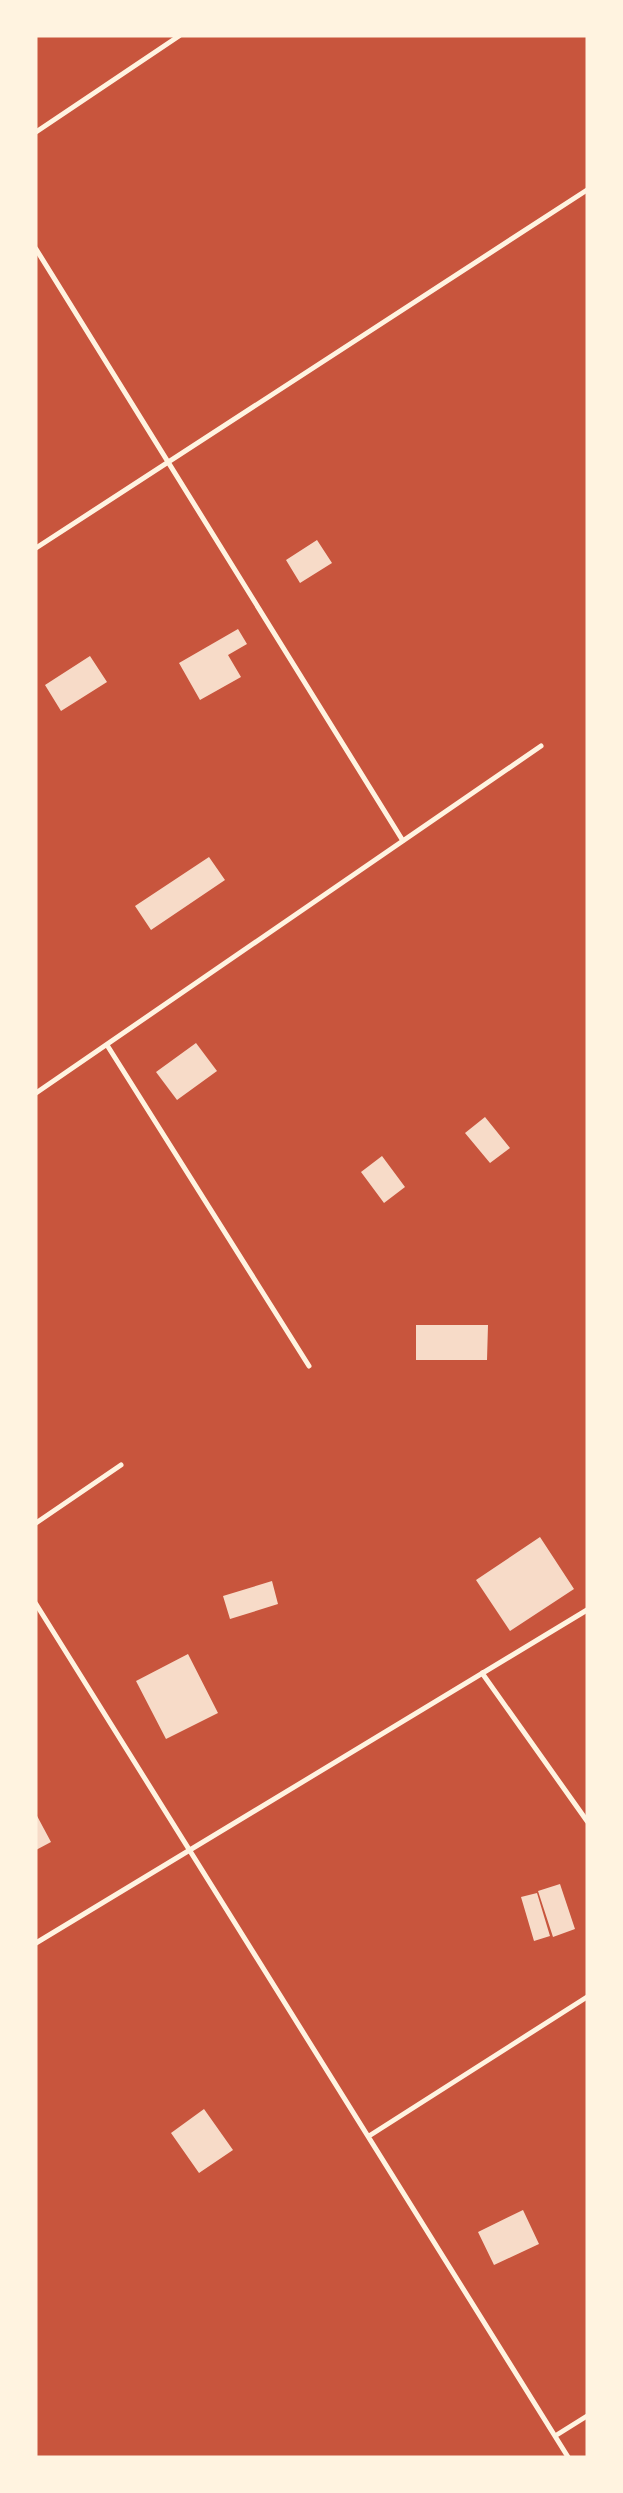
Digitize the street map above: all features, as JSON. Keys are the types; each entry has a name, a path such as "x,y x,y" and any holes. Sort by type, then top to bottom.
{"street":[{"path":"36,132 178,36"},
{"path":"36,548 587,190"},
{"path":"36,249 403,841"},
{"path":"36,1093 541,746"},
{"path":"107,1045 309,1366"},
{"path":"36,1523 121,1465"},
{"path":"36,1604 568,2457"},
{"path":"36,1943 587,1610"},
{"path":"482,1673 587,1821"},
{"path":"369,2136 587,1997"},
{"path":"555,2436 587,2416"}],"building":[{"path":"317,540 332,563 300,583 286,560"},
{"path":"238,629 247,644 228,655 241,677 200,700 179,663"},
{"path":"90,656 107,682 61,711 45,685"},
{"path":"209,857 225,880 151,930 135,906"},
{"path":"196,1043 217,1071 177,1100 156,1072"},
{"path":"485,1117 510,1148 490,1163 465,1133"},
{"path":"382,1156 405,1187 384,1203 361,1172"},
{"path":"416,1325 488,1325 487,1360 416,1360"},
{"path":"540,1537 574,1589 510,1631 476,1580"},
{"path":"272,1581 278,1604 230,1619 223,1596"},
{"path":"188,1654 218,1713 166,1739 136,1681"},
{"path":"36,1814 51,1842 36,1850"},
{"path":"560,1884 575,1929 553,1937 538,1891"},
{"path":"537,1893 550,1936 534,1941 521,1897"},
{"path":"204,2109 233,2150 199,2173 171,2133"},
{"path":"523,2210 539,2244 494,2265 478,2232"}]}
